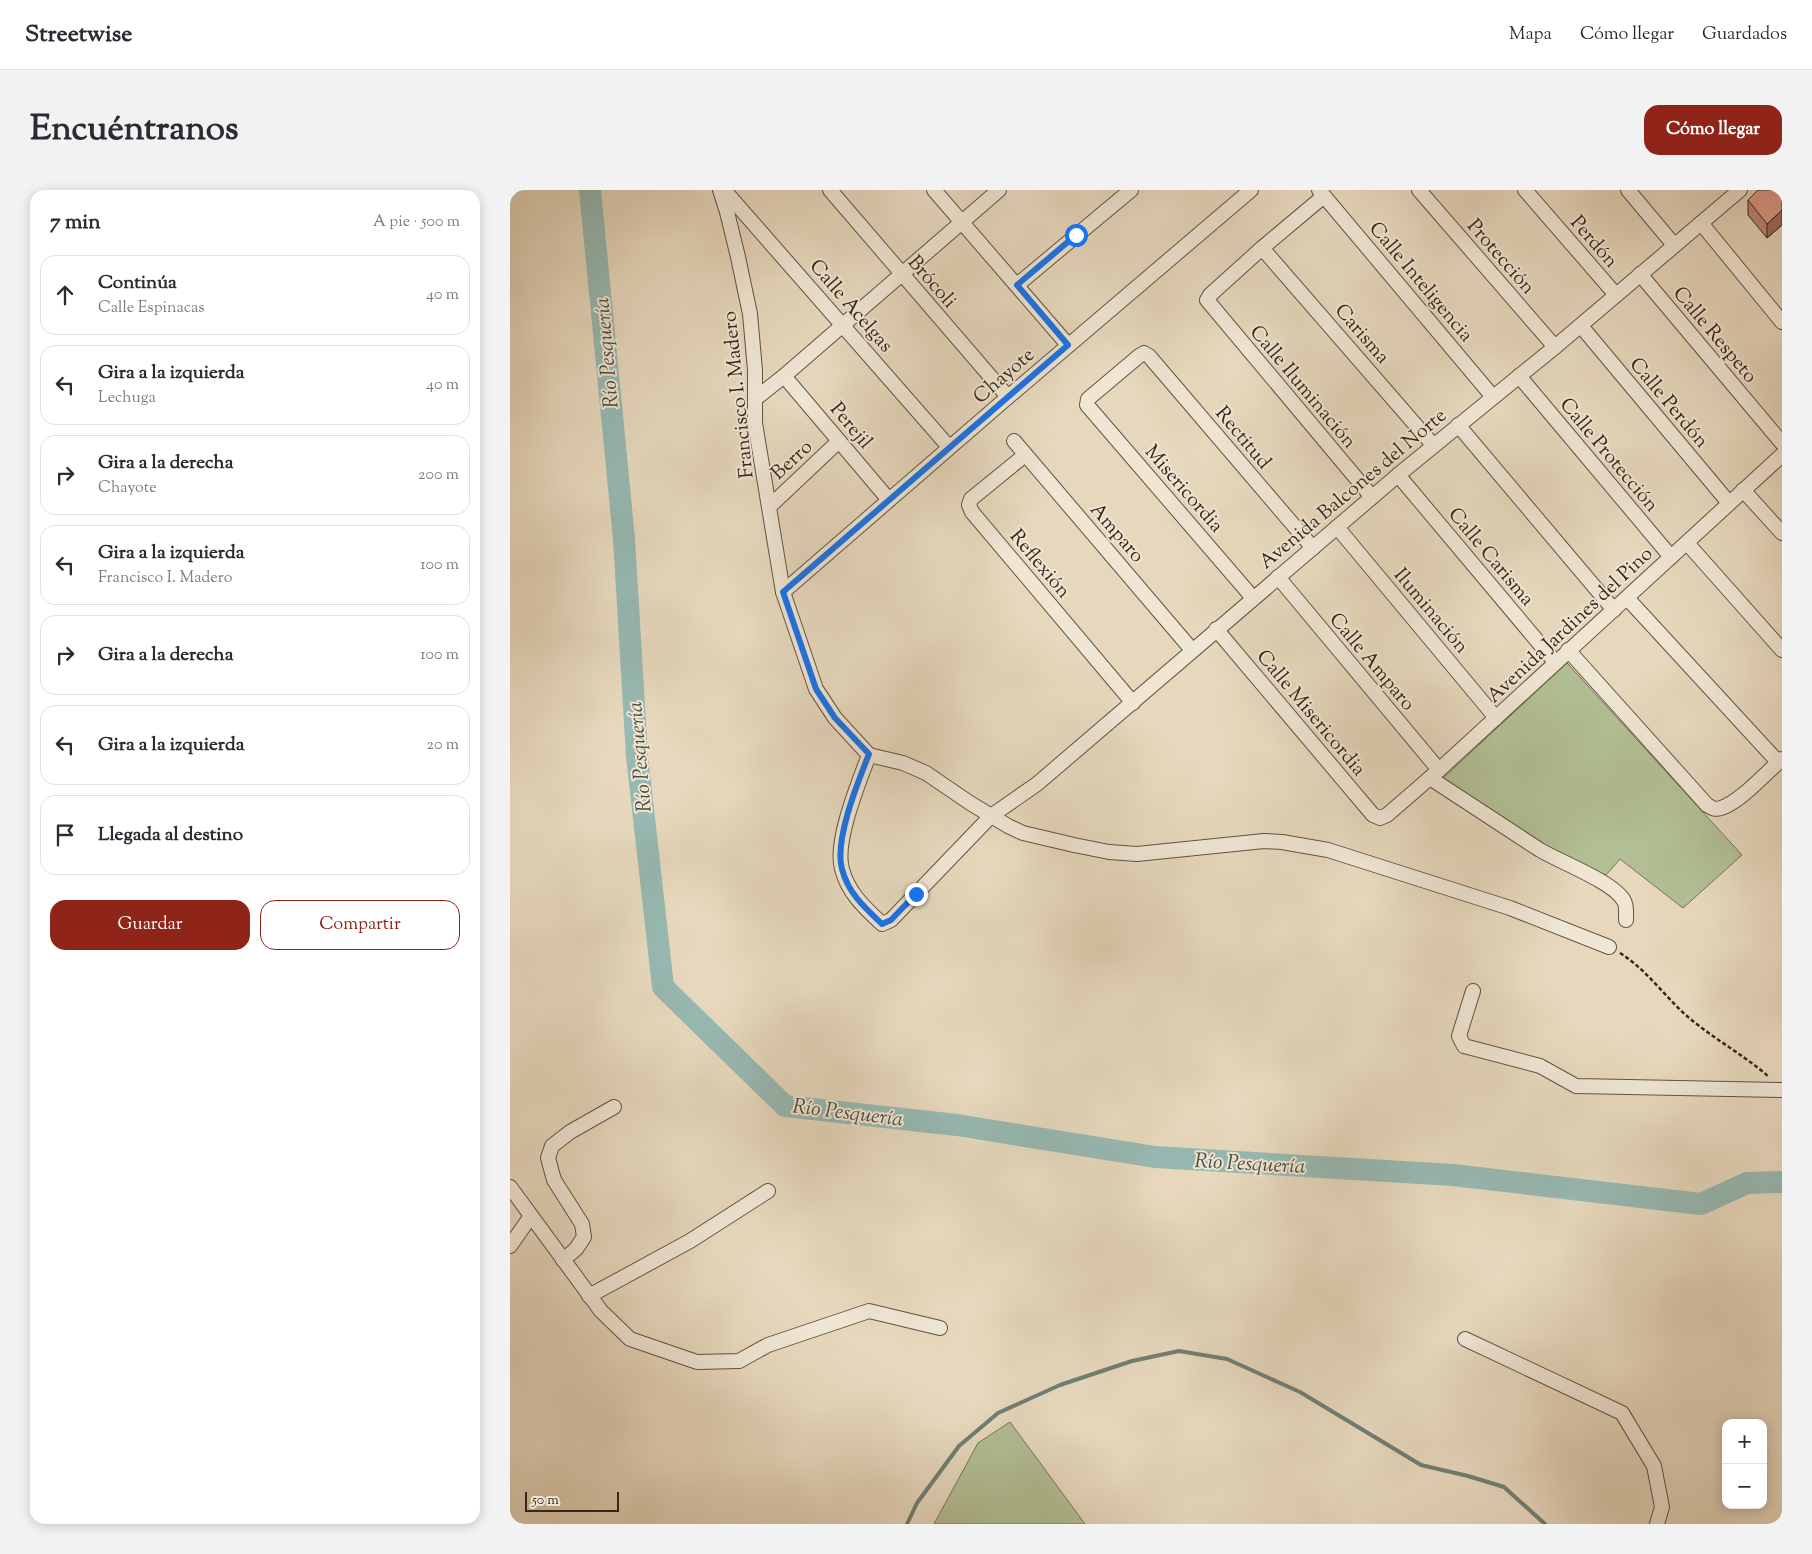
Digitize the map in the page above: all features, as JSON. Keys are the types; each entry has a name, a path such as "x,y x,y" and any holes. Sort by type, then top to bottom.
{"street":[{"name":"Francisco I. Madero","path":"720,190 738,257 750,314 758,442 783,592 816,689 835,718 869,754"},
{"name":"Calle Acelgas","path":"724,190 949,447"},
{"name":"Brócoli","path":"830,190 1008,397"},
{"path":"934,190 1068,345"},
{"path":"754,399 784,376 999,190"},
{"path":"1017,285 1131,190"},
{"name":"Chayote","path":"783,592 1068,345 1252,190"},
{"name":"Protección","path":"1419,190 1555,347"},
{"name":"Perdón","path":"1525,190 1616,295"},
{"path":"1628,190 1674,245"},
{"name":"Avenida Balcones del Norte","path":"869,754 847,818 841,844 841,868 861,906 882,924 891,920 991,816 1037,784 1433,445 1581,326 1701,223 1734,192"},
{"path":"1262,248 1322,193"},
{"name":"Calle Inteligencia","path":"1322,193 1493,397"},
{"path":"1701,223 1782,322"},
{"name":"Calle Iluminación","path":"1262,248 1210,295 1207,300 1372,497"},
{"name":"Carisma","path":"1262,248 1433,445"},
{"name":"Calle Respeto","path":"1640,274 1782,443"},
{"name":"Calle Perdón","path":"1581,326 1729,503"},
{"name":"Misericordia","path":"1144,354 1088,399 1087,405 1254,598"},
{"name":"Rectitud","path":"1144,354 1149,356 1313,548"},
{"name":"Perejil","path":"784,376 889,500"},
{"name":"Calle Protección","path":"1519,376 1672,557"},
{"path":"1458,425 1614,610"},
{"name":"Berro","path":"770,506 839,441"},
{"name":"Amparo","path":"1014,441 1192,650"},
{"name":"Reflexión","path":"1025,455 971,499 972,512 1133,703"},
{"name":"Avenida Jardines del Pino","path":"1380,818 1387,815 1434,774 1782,455"},
{"name":"Calle Carisma","path":"1398,475 1555,662"},
{"path":"1743,490 1782,533"},
{"name":"Iluminación","path":"1337,527 1496,718"},
{"path":"1687,543 1782,650"},
{"name":"Calle Amparo","path":"1278,578 1434,774 1548,855 1593,876 1619,894 1625,902 1626,920"},
{"path":"1568,650 1707,805 1713,809 1720,809 1732,802 1780,761 1627,598"},
{"name":"Calle Misericordia","path":"1216,629 1373,814 1380,818"},
{"path":"869,754 903,763 926,773 991,816 1023,833 1109,852 1137,854 1264,841 1282,842 1328,850 1510,908 1609,947"},
{"path":"1473,991 1459,1036 1464,1046 1540,1066 1576,1086 1778,1086"},
{"path":"563,1260 576,1249 584,1237 582,1224 554,1180 548,1158 552,1146 570,1132 614,1107"},
{"path":"510,1187 601,1312 630,1339 697,1362 739,1361 768,1345 869,1311 940,1328"},
{"path":"589,1296 690,1242 768,1191"},
{"path":"510,1246 531,1216"},
{"path":"1465,1339 1622,1413 1654,1466 1662,1507 1658,1524"}],"path":[{"path":"1609,947 1633,962 1689,1018 1778,1086"}],"green space":[{"path":"1567,663 1742,855 1683,908 1620,859 1606,875 1561,859 1440,781"},
{"path":"1010,1422 1085,1524 934,1524 978,1443"}],"building":[{"path":"1758,190 1779,190 1782,193 1782,210 1767,224 1748,200"}],"waterway":[{"name":"Río Pesquería","path":"590,190 624,539 637,756 663,987 785,1106 957,1125 1155,1157 1453,1175 1701,1204 1747,1183 1782,1182"},
{"path":"907,1524 917,1503 959,1446 998,1413 1060,1385 1132,1361 1179,1351 1227,1359 1300,1392 1421,1465 1504,1487 1545,1524"}],"route":[{"path":"916,894 891,920 882,924 861,906 841,868 841,844 851,802 869,754 835,718 816,689 783,592 1068,345 1017,285 1076,235"}]}
